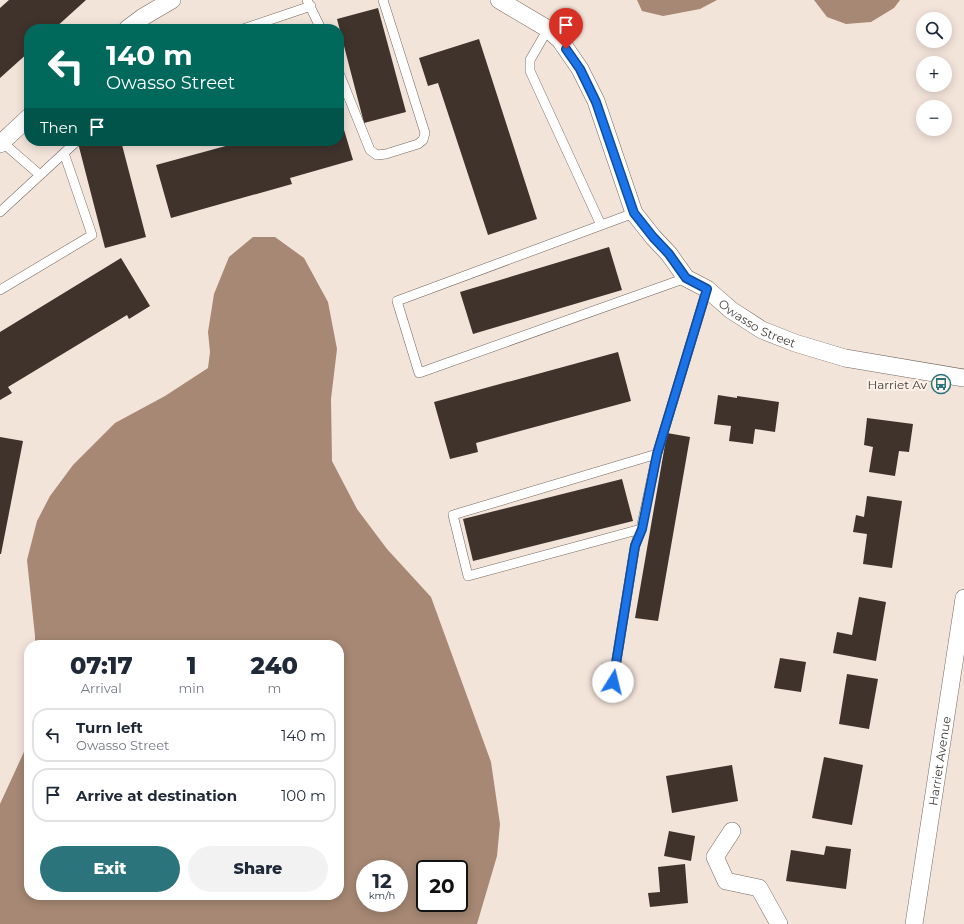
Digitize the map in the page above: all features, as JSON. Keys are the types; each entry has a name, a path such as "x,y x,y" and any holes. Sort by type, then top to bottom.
{"street":[{"path":"134,24 172,0"},
{"name":"Owasso Street","path":"499,0 548,29 560,40 580,69 596,102 634,213 669,254 686,278 707,289 731,310 762,330 795,343 845,358 964,378"},
{"path":"1,143 24,122"},
{"name":"Harriet Avenue","path":"914,924 964,598"},
{"path":"732,831 715,857 726,881 759,888 778,924"}],"lane":[{"path":"344,85 370,150 377,155 386,154 418,144 423,140 425,133 383,0"},
{"path":"256,24 309,3 319,24"},
{"path":"548,29 530,60 530,71 602,225"},
{"path":"1,143 40,175"},
{"path":"0,212 72,146"},
{"path":"0,290 92,235 64,153"},
{"path":"634,213 397,301 419,373 686,278"},
{"path":"613,682 635,546 642,529 657,454 707,289"},
{"path":"642,529 468,576 453,515 657,454"}],"shaded area":[{"path":"637,0 717,0 700,9 663,16 642,11"},
{"path":"814,0 900,0 894,8 871,22 846,24 827,17"},
{"path":"253,237 275,237 304,258 328,302 337,349 331,399 332,461 357,509 387,549 431,597 491,762 500,824 497,856 477,924 0,924 0,804 24,752 24,900 344,900 344,640 35,640 27,560 37,521 50,496 73,465 115,423 165,396 208,368 210,352 208,332 214,294 229,257"}],"building":[{"path":"9,0 86,0 60,24 24,24 24,56 0,78 0,8"},
{"path":"378,8 406,112 364,123 344,46 344,24 338,24 337,19"},
{"path":"479,39 537,219 488,235 438,83 428,86 419,58"},
{"path":"344,130 353,160 290,178 292,184 171,218 156,165 226,146 344,146"},
{"path":"79,146 122,146 146,237 105,248"},
{"path":"609,247 622,290 473,334 460,292"},
{"path":"121,258 150,306 129,319 127,315 8,387 12,393 0,400 0,332"},
{"path":"618,352 631,401 476,443 478,452 450,459 434,402"},
{"path":"718,395 779,402 775,432 755,429 753,444 729,441 731,426 714,424"},
{"path":"867,418 913,424 909,452 899,451 895,476 869,472 873,447 864,445"},
{"path":"667,433 690,437 658,621 635,618"},
{"path":"0,437 23,441 1,554 0,554"},
{"path":"622,479 633,521 473,561 463,519"},
{"path":"867,496 902,501 892,568 863,564 867,534 853,532 856,515 864,517"},
{"path":"859,597 886,602 876,661 833,653 837,632 852,635"},
{"path":"780,658 806,662 801,692 774,688"},
{"path":"847,674 878,679 869,729 839,724"},
{"path":"824,757 863,765 852,825 812,818"},
{"path":"732,765 738,801 672,813 666,776"},
{"path":"669,831 695,836 691,861 664,856"},
{"path":"826,846 851,849 846,889 786,881 791,850 824,855"},
{"path":"685,864 688,903 650,907 648,893 660,892 658,867"}],"place":[{"name":"Harriet Av","path":"941,384"}],"route":[{"path":"566,49 580,69 596,102 634,213 669,254 686,278 707,289 668,422 657,454 642,529 635,546 613,682"}]}
